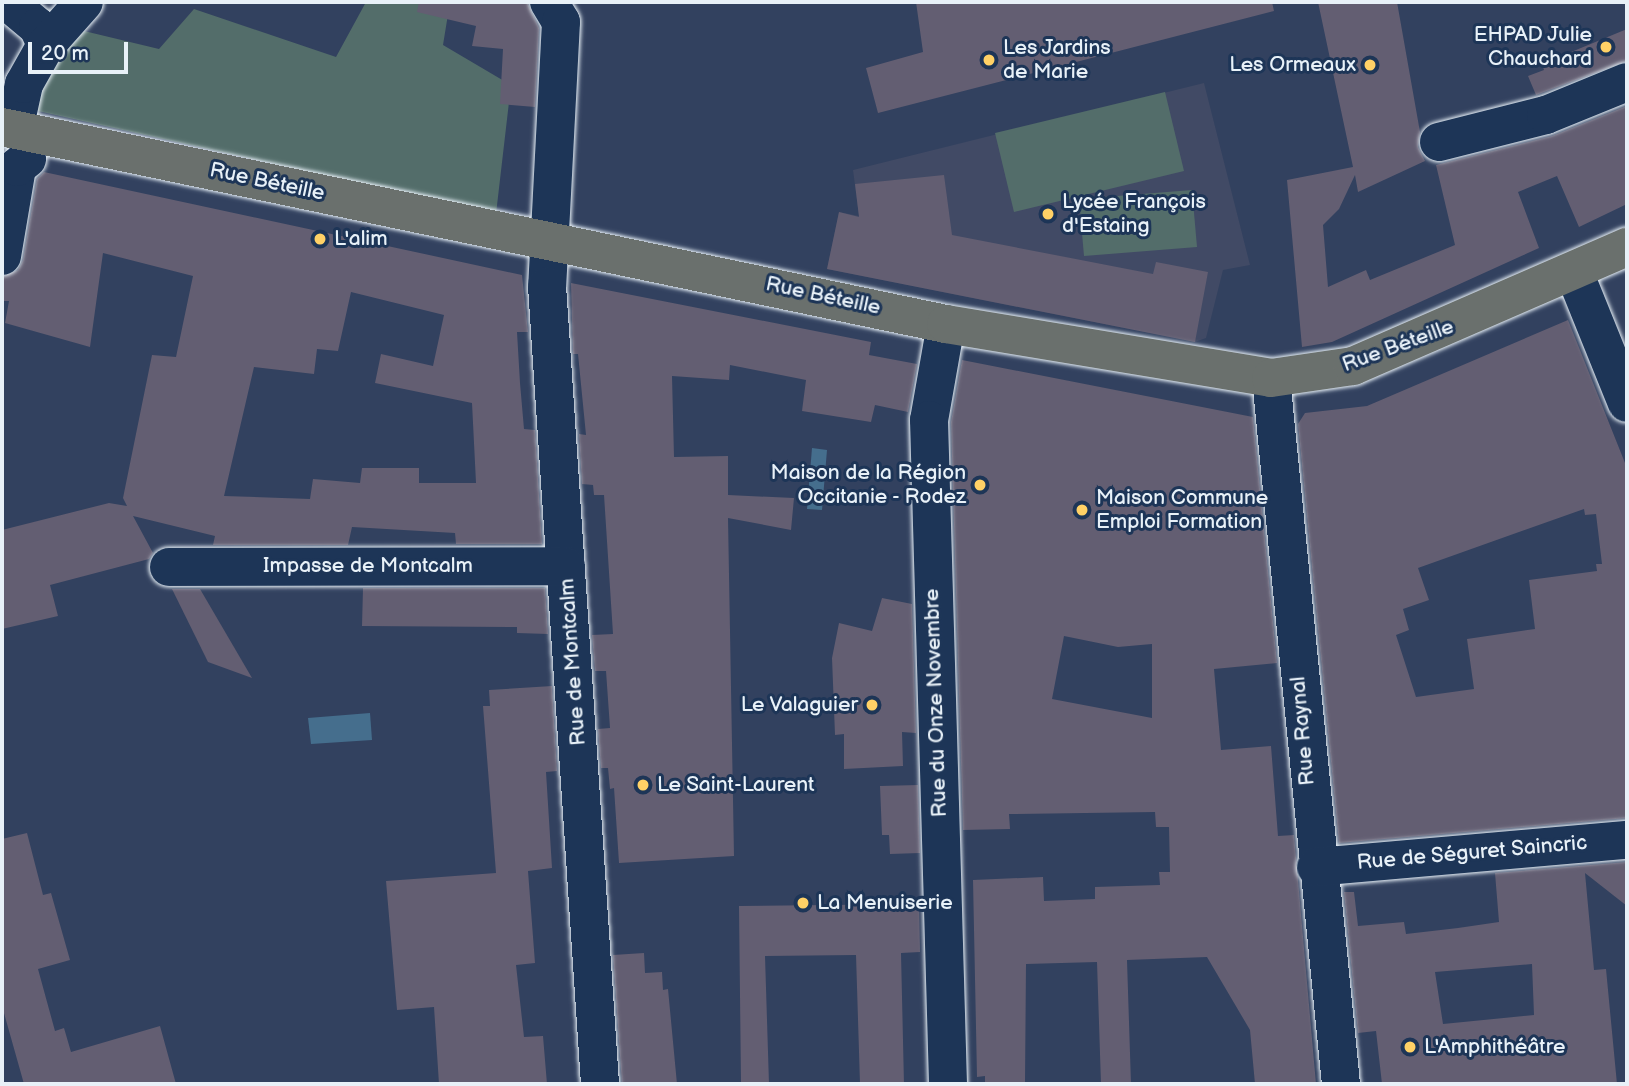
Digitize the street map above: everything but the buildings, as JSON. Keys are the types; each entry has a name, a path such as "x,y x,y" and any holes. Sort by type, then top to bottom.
{"main road":[{"name":"Rue Béteille","path":"14,139 550,239 946,324 1271,378 1353,366 1627,247"}],"street":[{"path":"8,2 38,27 46,46"},
{"path":"2,256 17,167 14,139 24,84 46,46 83,2"},
{"name":"Rue de Montcalm","path":"549,2 561,22 547,286 600,1084"},
{"path":"1438,142 1546,115 1627,82"},
{"path":"1574,272 1627,403"},
{"name":"Rue du Onze Novembre","path":"946,324 929,420 948,1084"},
{"name":"Rue Raynal","path":"1271,378 1316,867 1341,1084"},
{"name":"Impasse de Montcalm","path":"169,566 566,566"},
{"name":"Rue de Séguret Saincric","path":"1316,867 1627,839"}],"shaded area":[{"name":"Lycée François d'Estaing","path":"1204,83 1250,265 1223,270 1206,338 1195,342 827,269 839,212 859,216 853,170"},
{"path":"812,448 827,450 822,510 807,509"},
{"path":"370,713 372,740 311,744 308,718"}],"green space":[{"path":"366,2 450,2 443,45 511,85 496,214 29,109 50,68 84,31 159,49 194,9 336,57"},
{"path":"1165,92 1184,171 1014,212 995,133"},
{"path":"1192,190 1197,247 1084,256 1079,199"}],"place":[{"name":"EHPAD Julie Chauchard","path":"1606,47"},
{"name":"Les Jardins de Marie","path":"989,60"},
{"name":"Les Ormeaux","path":"1370,65"},
{"name":"Lycée François d'Estaing","path":"1048,214"},
{"name":"L'alim","path":"320,239"},
{"name":"Maison de la Région Occitanie - Rodez","path":"980,485"},
{"name":"Maison Commune Emploi Formation","path":"1082,510"},
{"name":"Le Valaguier","path":"872,705"},
{"name":"Le Saint-Laurent","path":"643,785"},
{"name":"La Menuiserie","path":"803,903"},
{"name":"L'Amphithéâtre","path":"1410,1047"}]}
